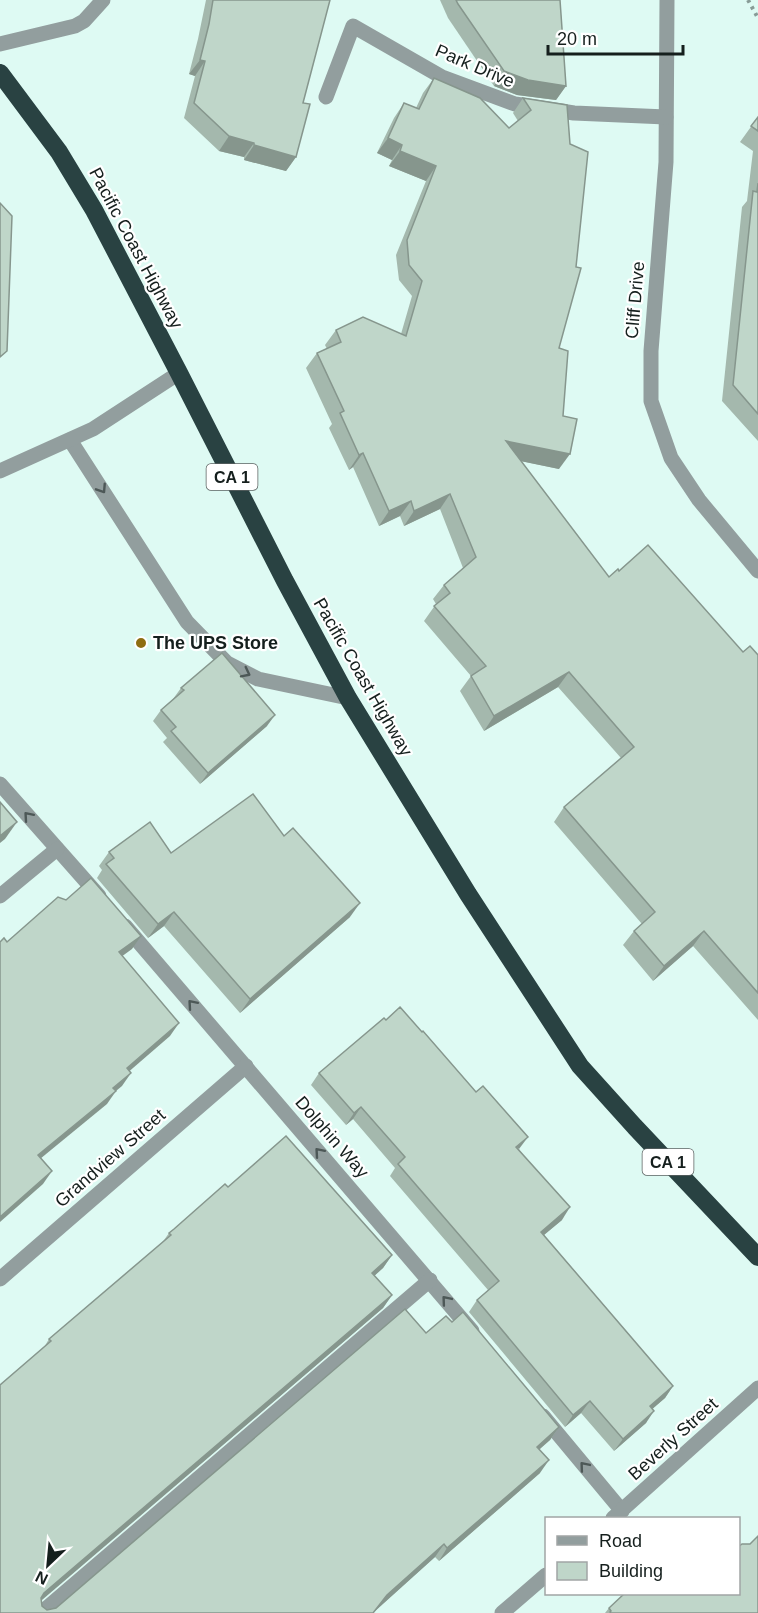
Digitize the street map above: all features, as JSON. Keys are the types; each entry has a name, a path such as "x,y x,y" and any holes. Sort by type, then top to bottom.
{"highway":[{"name":"Pacific Coast Highway","path":"0,73 59,152 89,201 348,698 468,894 580,1066 758,1257"}],"street":[{"path":"0,44 75,26 84,21 103,0"},
{"name":"Cliff Drive","path":"667,0 666,162 651,351 651,402 671,458 699,500 758,571"},
{"name":"Park Drive","path":"326,97 353,26 442,76 515,104 574,113 666,117"},
{"path":"0,471 93,429 179,373"},
{"path":"70,440 187,622 226,663 258,679 348,698"},
{"name":"Dolphin Way","path":"0,784 246,1066 484,1345"},
{"path":"0,896 57,849"},
{"name":"Grandview Street","path":"0,1279 246,1066"},
{"path":"40,1613 430,1281"},
{"name":"Beverly Street","path":"617,1515 758,1388"},
{"path":"530,1400 617,1515"},
{"path":"502,1613 545,1576"}],"path":[{"path":"748,0 758,18"}],"building":[{"path":"213,0 330,0 303,103 310,104 296,157 229,136 194,103 205,61 200,60"},
{"path":"456,0 560,0 566,86 528,80 504,71"},
{"path":"434,78 480,98 509,128 531,110 523,98 567,105 570,144 588,152 576,267 581,268 559,348 568,351 563,416 577,419 570,454 506,441 609,577 648,545 743,652 750,646 758,655 758,993 704,931 664,966 634,931 655,912 564,807 634,747 569,672 494,716 471,676 486,666 434,606 450,593 444,585 476,557 450,494 414,511 411,501 389,511 363,453 359,455 340,413 344,411 317,353 341,342 336,330 363,317 406,336 422,281 409,265 407,240 436,166 400,151 402,145 388,138 404,103 419,109"},
{"path":"758,117 758,131 751,126"},
{"path":"758,183 758,414 733,385 753,191 757,192"},
{"path":"0,203 12,216 7,351 0,357"},
{"path":"222,653 275,715 208,773 171,731 176,727 161,710 184,690 181,688"},
{"path":"253,794 284,836 293,828 360,903 250,999 174,912 158,924 106,864 114,858 109,852 150,822 171,853"},
{"path":"0,802 17,822 0,836"},
{"path":"91,878 141,936 119,952 179,1023 127,1068 131,1073 113,1088 116,1091 38,1155 52,1171 0,1217 0,942 4,938 7,942 58,897 66,900"},
{"path":"400,1007 476,1092 483,1086 528,1137 516,1147 570,1207 541,1232 673,1386 650,1406 654,1411 623,1439 590,1401 573,1415 477,1300 499,1281 398,1164 405,1157 361,1107 354,1113 319,1073"},
{"path":"286,1136 392,1255 372,1273 392,1295 44,1593 41,1598 42,1606 47,1610 56,1608 405,1309 426,1333 446,1316 452,1322 463,1312 559,1427 537,1447 549,1460 447,1548 444,1544 387,1595 373,1613 0,1613 0,1385 51,1341 49,1339 171,1235 169,1233 225,1184 228,1187"},
{"path":"758,1536 758,1613 610,1612 609,1608 623,1595 740,1595 740,1546 750,1544"}],"place":[{"name":"The UPS Store","path":"141,643"}]}
